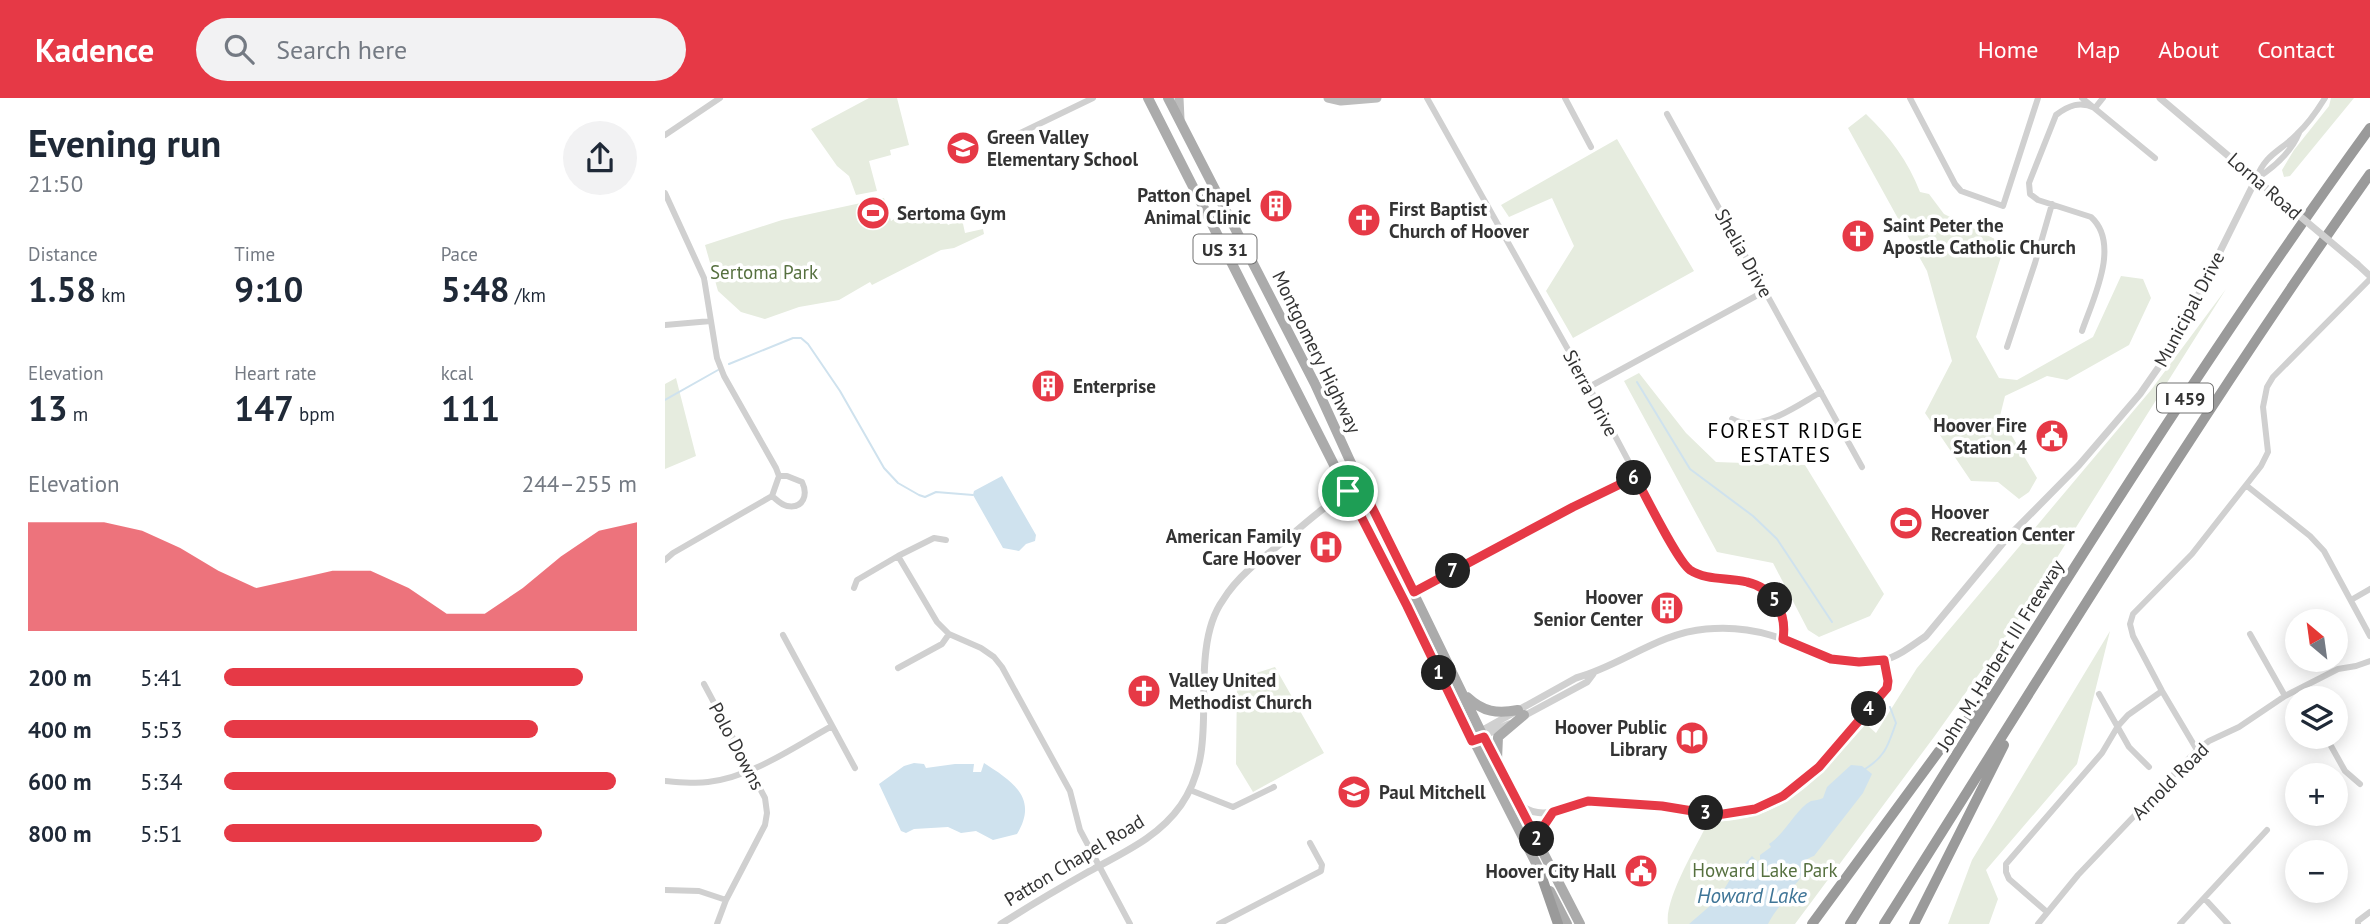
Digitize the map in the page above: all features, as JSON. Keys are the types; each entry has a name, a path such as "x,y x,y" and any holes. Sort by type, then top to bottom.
{"highway":[{"name":"John M. Harbert III Freeway","path":"1850,924 2008,674 2251,300 2370,128"},
{"name":"I 459","path":"1884,924 2181,454 2370,174"},
{"path":"1812,924 1940,751 2008,674"},
{"path":"1914,924 2033,690"},
{"path":"1539,869 1558,924"}],"main road":[{"name":"Montgomery Highway","path":"1148,98 1567,924"},
{"name":"Montgomery Highway","path":"1168,98 1309,372 1482,734 1580,924"},
{"path":"1179,98 1180,120"},
{"path":"1328,98 1377,98"},
{"path":"1461,691 1484,710 1521,713"},
{"path":"1498,764 1498,737 1521,713"}],"street":[{"path":"665,135 720,98"},
{"path":"1012,138 1094,98"},
{"name":"Sierra Drive","path":"1427,98 1589,387 1679,556 1688,569 1706,577 1748,582 1775,598 1785,627 1783,639"},
{"path":"1565,98 1591,147"},
{"path":"1910,98 1961,191 2003,206 2038,98"},
{"path":"2082,98 2155,158"},
{"path":"2095,108 2103,98"},
{"name":"Lorna Road","path":"2160,98 2357,264 2370,278"},
{"path":"2256,179 2262,164 2299,133 2325,98"},
{"path":"2082,331 2106,254 2096,221 2091,216 2038,200 2030,194 2029,183 2056,115 2064,108 2078,103 2095,108"},
{"name":"Shelia Drive","path":"1667,114 1862,467"},
{"name":"Municipal Drive","path":"1472,741 1576,678 1594,673 1669,637 1707,628 1743,629 1783,639 1831,659 1859,662 1884,660 1926,636 2008,537 2079,465 2140,394 2172,348 2256,179"},
{"path":"665,192 704,278 717,358 724,376 779,476 772,496 673,553 665,561"},
{"path":"2007,347 2052,204"},
{"path":"2197,750 2133,636 2130,624 2133,614 2192,554 2247,486 2268,452 2263,408 2267,387 2273,377 2370,278"},
{"path":"1589,387 1765,291"},
{"path":"665,325 711,321"},
{"path":"1732,419 1745,423 1762,422 1821,392"},
{"path":"772,496 790,507 804,499 806,493 802,482 779,476"},
{"path":"1405,602 1414,592 1635,477"},
{"name":"Patton Chapel Road","path":"1001,924 1156,833 1174,814 1190,790 1197,773 1204,741 1205,651 1222,600 1243,575 1326,506 1361,485"},
{"path":"2247,486 2318,544 2370,636"},
{"path":"1326,506 1343,504 1360,515"},
{"path":"854,588 857,580 898,556 934,538 946,540"},
{"path":"898,556 937,622 949,634 981,648 1002,667 1070,792 1080,830 1130,924"},
{"path":"2351,600 2370,590"},
{"path":"898,668 941,644 949,634"},
{"path":"2251,634 2285,696"},
{"path":"783,635 855,768"},
{"path":"1519,804 1533,813 1553,812 1588,801 1643,804 1717,815 1755,809 1783,796 1819,767 1883,694 1888,681 1884,660"},
{"name":"Arnold Road","path":"2307,686 2339,669 2370,660"},
{"name":"Polo Downs","path":"704,684 765,798 767,813 765,825 726,900 717,924"},
{"path":"2047,912 2009,879 2006,864 2102,753 2117,726 2127,715 2162,691"},
{"path":"2099,694 2129,747 2149,767"},
{"name":"Arnold Road","path":"2038,924 2078,875 2197,750 2209,741 2239,727 2285,696"},
{"path":"665,781 709,782 750,770 832,726"},
{"path":"2333,749 2345,771 2360,785"},
{"path":"1190,790 1233,807 1274,786"},
{"path":"1541,847 1543,827 1553,812"},
{"path":"2180,924 2267,830"},
{"path":"1219,924 1321,871 1322,865 1310,843"},
{"path":"665,890 710,893 726,900"},
{"path":"2205,899 2228,924"},
{"path":"2358,924 2358,921 2370,912"}],"green space":[{"path":"869,98 897,98 909,145 890,150 891,155 869,161 877,191 856,195 849,176 837,166 811,129"},
{"path":"2331,98 2354,98 2290,176 2284,177 2282,170 2294,150 2329,106"},
{"path":"1866,114 1897,150 1920,192 1929,194 1944,214 2005,244 1976,337 1999,378 2017,380 2093,337 2121,276 2143,279 2151,298 2129,345 2067,380 2047,376 2005,396 2000,416 2037,478 2029,492 2019,499 1998,482 1971,481 1925,413 1952,361 1927,271 1848,128"},
{"path":"1617,139 1694,271 1573,338 1546,291 1574,246 1552,198 1509,217 1501,205"},
{"name":"Sertoma Park","path":"884,198 891,221 899,216 936,207 940,224 948,225 962,219 965,233 983,229 984,234 954,248 941,250 872,285 870,282 839,300 799,307 765,319 741,312 718,291 705,245 782,220"},
{"name":"Howard Lake Park","path":"2226,289 2019,618 1795,924 1668,924 1668,913 1676,887 1708,822 1735,820 1780,805 1815,779 1866,724 1876,733 1917,668 2151,390"},
{"path":"1639,373 1686,433 1716,462 1805,465 1884,594 1870,616 1819,637 1808,630 1773,563 1717,552 1624,381"},
{"path":"676,378 696,456 665,469 665,384"},
{"path":"2110,631 2077,764 1986,870 1998,899 1989,924 1948,924 1972,860"},
{"path":"1275,667 1324,753 1253,792 1236,764 1237,679"}],"water":[{"path":"1002,476 1036,535 1035,541 1026,544 1019,551 1003,548 973,495 974,491"},
{"path":"984,763 1013,784 1024,800 1023,821 1017,834 993,840 976,831 961,833 948,827 914,829 906,833 901,831 879,784 904,766 924,764 926,768 974,764 973,772 981,772"},
{"name":"Howard Lake","path":"1851,765 1862,766 1872,774 1863,793 1814,856 1805,862 1799,880 1768,924 1689,924 1718,899 1731,878 1752,856 1760,861 1760,855 1771,847 1769,844 1800,810 1811,801 1823,798 1827,787"}],"waterway":[{"path":"729,364 793,338 801,338 840,391 884,468 898,483 925,497 936,492 973,495"},
{"path":"665,400 718,370"},
{"path":"1637,382 1690,469 1753,516 1777,539 1832,622"},
{"path":"1865,769 1882,755 1891,738 1896,723 1890,707"}],"place":[{"name":"Green Valley Elementary School","path":"963,148"},
{"name":"Patton Chapel Animal Clinic","path":"1276,206"},
{"name":"Sertoma Gym","path":"873,213"},
{"name":"First Baptist Church of Hoover","path":"1364,220"},
{"name":"Saint Peter the Apostle Catholic Church","path":"1858,236"},
{"name":"Enterprise","path":"1048,386"},
{"name":"Hoover Fire Station 4","path":"2052,436"},
{"name":"Hoover Recreation Center","path":"1906,523"},
{"name":"American Family Care Hoover","path":"1326,547"},
{"name":"Hoover Senior Center","path":"1667,608"},
{"name":"Valley United Methodist Church","path":"1144,691"},
{"name":"Hoover Public Library","path":"1692,738"},
{"name":"Paul Mitchell","path":"1354,792"},
{"name":"Hoover City Hall","path":"1641,871"}],"district":[{"name":"FOREST RIDGE ESTATES","path":"1786,442"}],"route":[{"path":"1635,477 1688,569 1706,577 1748,582 1767,592 1775,598 1779,607 1785,627 1783,639 1831,659 1859,662 1884,660 1887,688 1819,767 1783,796 1755,809 1717,815 1662,806 1588,801 1553,812 1543,827 1541,847 1484,737 1472,741 1348,491 1361,485 1414,592 1635,477"}]}
